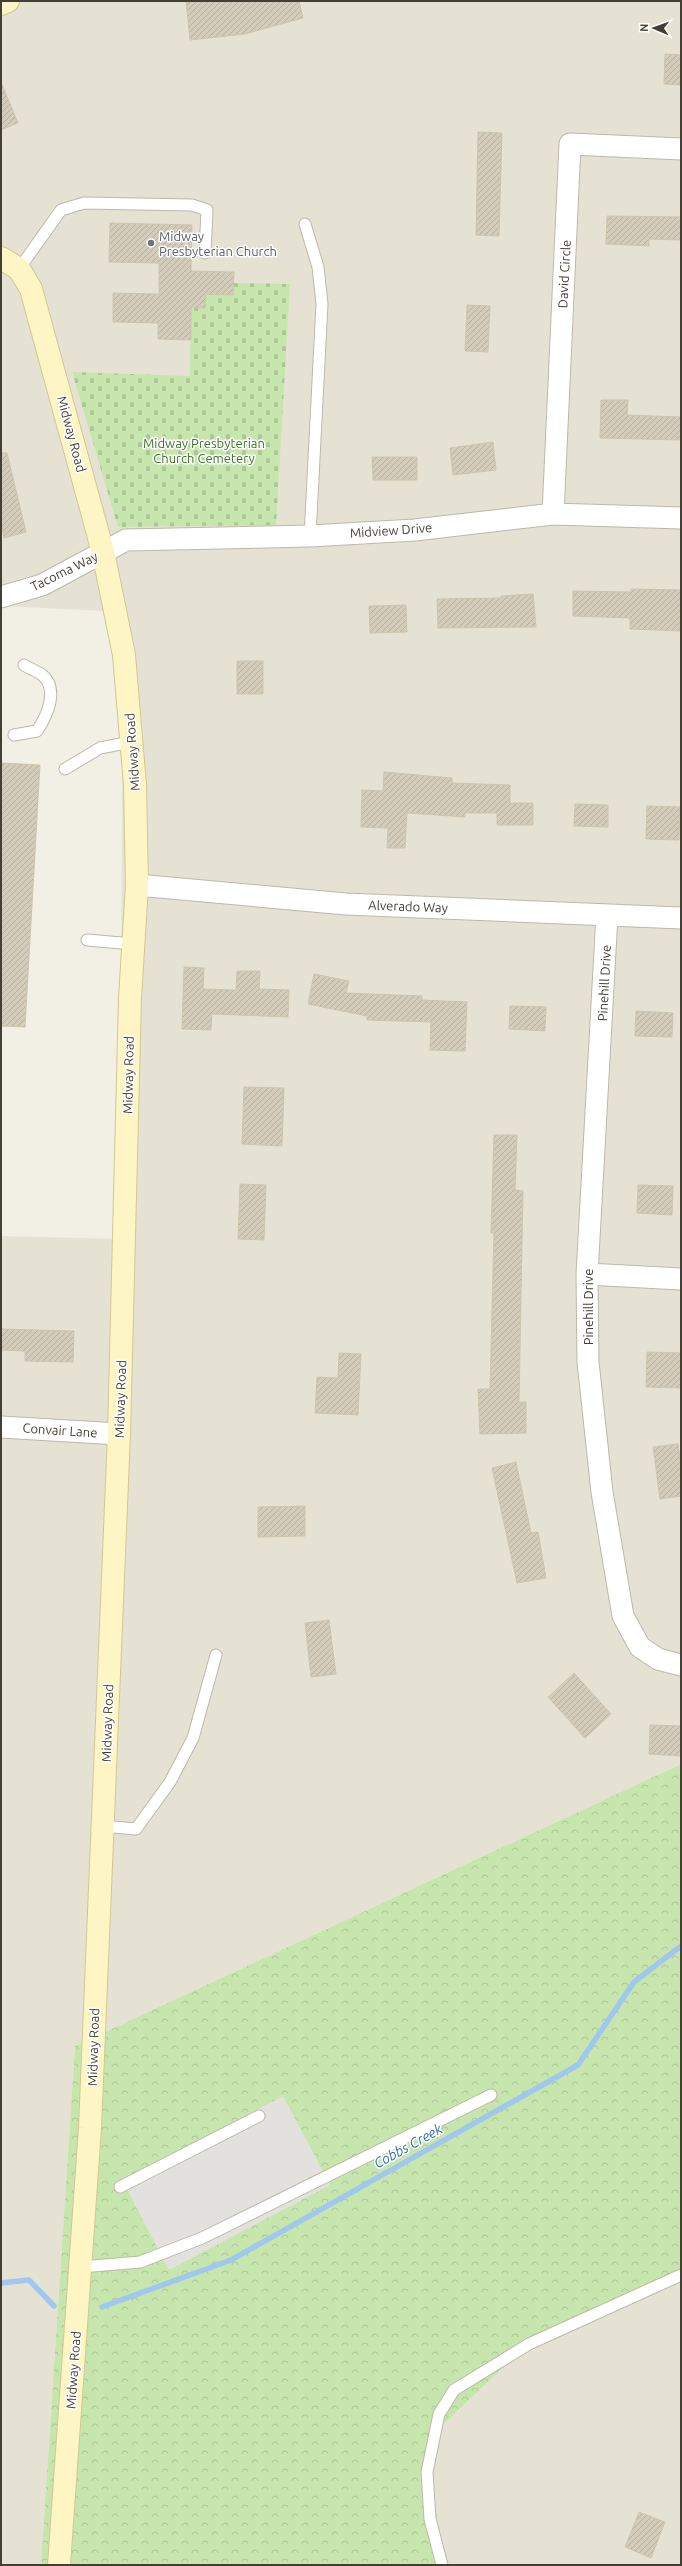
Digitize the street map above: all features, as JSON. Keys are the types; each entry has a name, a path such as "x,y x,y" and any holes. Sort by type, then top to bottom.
{"street":[{"path":"1,4 8,1"},
{"name":"David Circle","path":"553,514 570,144 681,150"},
{"name":"Midway Road","path":"10,263 31,289 42,324 103,552 124,655 135,785 136,885 119,1434 90,2128 59,2565"},
{"name":"Midview Drive","path":"103,552 126,540 310,536 415,530 553,514 681,518"},
{"name":"Tacoma Way","path":"1,597 42,585 103,552"},
{"name":"Alverado Way","path":"136,885 346,904 681,918"},
{"name":"Pinehill Drive","path":"607,915 588,1274 588,1362 602,1492 623,1616 640,1647 658,1659 681,1664"},
{"path":"588,1274 681,1279"},
{"name":"Convair Lane","path":"1,1427 119,1434"}],"lane":[{"path":"10,263 61,210 70,206 84,203 192,205 207,210 206,253"},
{"path":"305,224 318,267 322,304 310,536"},
{"path":"14,735 37,731 47,717 51,690 42,675 24,666"},
{"path":"65,769 100,748 131,742"},
{"path":"87,940 133,944"},
{"path":"102,1826 136,1829 170,1782 193,1738 216,1655"},
{"path":"81,2267 140,2262 202,2238 491,2094"},
{"path":"120,2187 259,2116"},
{"path":"442,2565 430,2518 427,2472 439,2414 454,2390 529,2344 681,2275"}],"shaded area":[{"path":"1,1 681,1 681,1764 75,2046 41,2565 1,2565 1,1236 120,1239 123,612 1,606"},
{"path":"283,2096 330,2185 169,2270 122,2180"},
{"path":"681,2268 681,2565 441,2565 430,2437 531,2341"}],"green space":[{"name":"Midway Presbyterian Church Cemetery","path":"233,283 290,284 276,525 118,527 72,372 190,376 191,307 205,307 206,294 233,295"},
{"path":"681,1764 681,2268 531,2341 430,2437 441,2565 41,2565 75,2046"}],"building":[{"path":"186,1 299,1 303,18 245,34 190,40"},
{"path":"665,54 681,55 681,85 664,84"},
{"path":"1,82 18,123 1,130"},
{"path":"478,132 502,133 499,236 476,235"},
{"path":"607,216 681,217 681,240 649,239 649,246 606,244"},
{"path":"110,223 192,225 191,271 234,272 233,295 206,294 205,308 191,307 191,340 158,339 158,323 113,322 113,293 159,294 159,263 109,262"},
{"path":"467,305 490,306 488,352 465,351"},
{"path":"601,400 628,400 627,415 681,417 681,440 600,438"},
{"path":"493,442 496,470 453,475 450,448"},
{"path":"1,453 7,453 26,532 4,538 1,524"},
{"path":"372,457 417,457 417,480 373,480"},
{"path":"631,589 681,590 681,631 630,629 630,618 573,616 573,591 631,592"},
{"path":"533,594 536,627 438,628 437,599 501,598 501,596"},
{"path":"406,605 407,632 370,633 369,606"},
{"path":"237,661 263,661 263,694 237,694"},
{"path":"1,763 40,765 25,1027 1,1026"},
{"path":"384,772 452,778 452,783 510,785 510,803 533,803 533,825 497,825 497,813 465,813 465,817 407,813 405,848 387,848 388,828 361,827 362,790 383,791"},
{"path":"575,804 608,805 608,827 574,826"},
{"path":"647,806 680,807 679,840 646,839"},
{"path":"184,967 204,968 203,989 236,990 237,971 260,971 259,989 289,990 288,1017 212,1014 211,1030 182,1029"},
{"path":"314,974 349,981 346,993 422,996 422,1000 467,1002 465,1051 430,1050 431,1022 367,1020 367,1016 308,1004"},
{"path":"510,1006 546,1007 545,1031 509,1029"},
{"path":"636,1011 673,1013 672,1037 635,1036"},
{"path":"244,1087 284,1088 282,1146 242,1144"},
{"path":"494,1135 517,1135 515,1190 523,1191 519,1402 526,1402 526,1433 480,1434 478,1389 490,1389 494,1233 491,1233"},
{"path":"240,1184 266,1185 264,1240 238,1239"},
{"path":"638,1185 673,1186 672,1215 637,1213"},
{"path":"1,1329 74,1331 73,1362 25,1361 25,1351 1,1350"},
{"path":"647,1352 681,1353 681,1388 646,1387"},
{"path":"339,1353 361,1354 358,1415 315,1413 317,1377 338,1378"},
{"path":"678,1444 681,1466 681,1496 660,1499 653,1447"},
{"path":"516,1462 531,1533 538,1532 546,1578 517,1583 492,1468"},
{"path":"305,1506 305,1536 258,1537 258,1507"},
{"path":"329,1620 336,1674 311,1677 305,1623"},
{"path":"574,1673 611,1714 585,1738 548,1697"},
{"path":"650,1725 681,1726 681,1756 649,1754"},
{"path":"639,2512 665,2522 651,2558 625,2547"}],"waterway":[{"name":"Cobbs Creek","path":"102,2307 231,2260 578,2065 634,1982 681,1946"},
{"name":"Cobbs Creek","path":"1,2283 29,2280 54,2306"}],"place":[{"name":"Midway Presbyterian Church","path":"151,243"}]}
